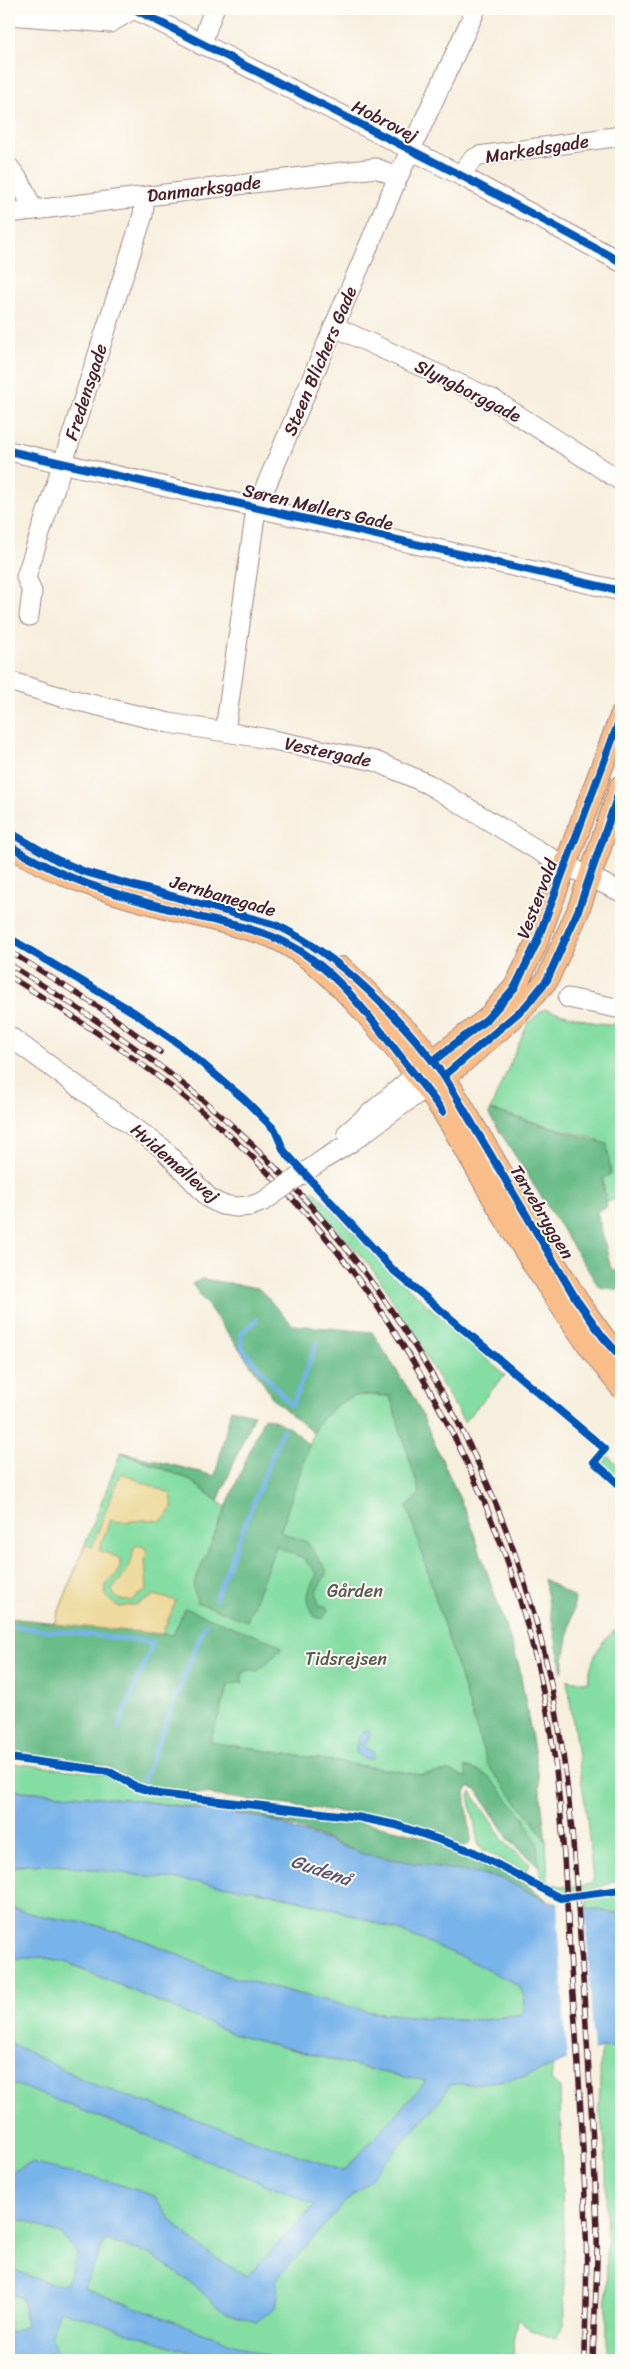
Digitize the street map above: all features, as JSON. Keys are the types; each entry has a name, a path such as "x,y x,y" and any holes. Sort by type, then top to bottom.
{"main road":[{"name":"Vestervold","path":"429,1075 487,1019 515,987 536,944 621,716"},
{"path":"429,1075 520,1012 547,980 565,942 590,877 621,786"},
{"name":"Jernbanegade","path":"9,832 41,851 85,872 117,883 256,918 295,934 332,959 356,980 418,1042 429,1075"},
{"name":"Jernbanegade","path":"9,845 53,871 114,895 252,930 290,945 324,969 392,1044 429,1075"},
{"name":"Tørvebryggen","path":"429,1075 576,1299 603,1337 621,1357"},
{"name":"Tørvebryggen","path":"429,1075 443,1112 511,1228 573,1324 621,1387"}],"street":[{"path":"9,15 110,23 134,9"},
{"name":"Hobrovej","path":"134,9 201,45 460,175 621,262"},
{"path":"201,45 214,9"},
{"name":"Steen Blichers Gade","path":"225,731 256,509 398,177 476,9"},
{"name":"Markedsgade","path":"460,175 472,160 479,156 621,136"},
{"path":"9,166 21,183 33,210"},
{"name":"Danmarksgade","path":"9,213 376,168 398,177"},
{"name":"Fredensgade","path":"29,616 32,592 26,576 143,215 145,197"},
{"name":"Slyngborggade","path":"335,327 494,400 621,481"},
{"name":"Søren Møllers Gade","path":"9,452 621,591"},
{"name":"Vestergade","path":"9,681 58,696 168,723 225,731 374,761 428,784 565,865 621,892"},
{"path":"568,998 621,1009"},
{"name":"Hvidemøllevej","path":"9,1036 162,1148 210,1198 222,1205 251,1206 264,1201 324,1159 343,1136 372,1110 429,1075"}],"green space":[{"path":"544,1009 597,1023 621,1025 621,1042 618,1042 621,1090 621,1198 606,1202 597,1139 490,1110 528,1023"},
{"path":"490,1110 607,1144 611,1174 602,1179 607,1207 597,1211 611,1269 621,1271 621,1290 599,1287 489,1115"},
{"path":"314,1190 395,1276 505,1375 464,1422 383,1284 369,1265 307,1196"},
{"path":"203,1279 258,1288 293,1325 372,1332 414,1398 469,1519 519,1666 538,1772 546,1841 488,1766 407,1506 420,1493 390,1396 364,1395 344,1401 321,1419 313,1433 273,1399 259,1376 192,1284"},
{"name":"Tidsrejsen","path":"358,1395 390,1396 420,1494 407,1506 488,1766 546,1841 548,1882 553,1884 577,1886 593,1882 587,1819 567,1680 588,1682 591,1665 602,1643 621,1626 621,1885 618,1885 618,1880 589,1890 565,1894 555,1893 546,1889 540,1879 539,1865 510,1841 477,1790 468,1787 468,1778 448,1771 421,1775 209,1742 247,1633 173,1635 54,1624 121,1452 188,1479 227,1508 280,1532 317,1422 344,1399"},
{"path":"231,1409 254,1414 218,1501 188,1479 122,1452 215,1476"},
{"path":"264,1417 289,1428 309,1446 280,1532 307,1542 326,1569 326,1575 316,1591 319,1605 326,1606 328,1610 323,1619 315,1617 308,1600 309,1591 317,1574 303,1558 276,1546 247,1621 197,1602 193,1586"},
{"path":"607,1456 621,1467 621,1482 602,1466"},
{"path":"544,1579 575,1598 562,1672"},
{"path":"185,1608 280,1645 281,1650 258,1671 245,1671 242,1676 243,1683 229,1684 210,1742 421,1775 448,1771 467,1778 465,1767 481,1772 491,1779 524,1818 537,1843 539,1866 510,1841 477,1790 469,1787 465,1793 471,1838 469,1844 464,1847 405,1824 363,1815 142,1786 107,1767 9,1753 9,1618 173,1635"},
{"path":"9,1763 108,1774 149,1795 207,1801 225,1811 125,1799 9,1790"},
{"path":"471,1792 506,1844 530,1864 524,1873 479,1847 469,1795"},
{"path":"207,1801 342,1818 431,1840 474,1856 513,1876 549,1902 500,1878 363,1854 295,1827 264,1818 225,1811"},
{"path":"44,1864 222,1885 280,1896 342,1912 432,1944 519,1986 524,1994 525,2009 521,2014 484,2020 430,2018 371,2012 224,1975 146,1941 91,1924 36,1915 9,1907 9,1867"},
{"path":"608,1895 621,1896 621,1914 587,1908 587,1899"},
{"path":"21,1957 41,1957 66,1962 236,2035 380,2072 451,2084 537,2072 553,2065 551,2080 560,2087 565,2323 555,2339 531,2330 517,2319 513,2344 514,2360 70,2360 61,2357 26,2327 9,2333 9,1960"},
{"path":"601,2047 621,2047 621,2360 607,2360 606,2163 604,2136 599,2110"}],"sand":[{"path":"120,1473 171,1494 172,1507 170,1513 160,1521 122,1522 110,1520 99,1550 119,1558 120,1567 112,1579 105,1585 105,1592 110,1601 120,1607 139,1604 155,1595 176,1601 162,1634 54,1624 85,1545 92,1547"},
{"path":"139,1545 145,1548 147,1554 145,1560 147,1590 130,1601 121,1600 115,1596 112,1590 129,1566 134,1547"}],"water":[{"path":"367,1729 370,1733 365,1747 374,1753 373,1759 363,1758 356,1752 357,1739"},
{"name":"Gudenå","path":"9,1790 125,1799 264,1818 363,1854 500,1878 549,1902 621,1914 621,2047 600,2048 540,2071 507,2080 473,2084 451,2084 441,2099 366,2184 347,2200 276,2280 278,2294 276,2307 256,2322 226,2313 191,2283 150,2254 105,2240 84,2288 277,2360 214,2360 60,2310 50,2337 61,2357 70,2360 9,2360 9,2333 26,2326 23,2298 9,2293 9,2268 51,2284 66,2284 78,2255 62,2235 30,2222 9,2217 9,2173 31,2163 112,2182 155,2196 173,2221 195,2243 247,2276 315,2205 141,2133 9,2082 9,2042 90,2083 344,2171 426,2081 380,2072 236,2035 66,1962 41,1957 9,1960 9,1907 36,1915 91,1924 146,1941 224,1975 371,2012 430,2018 484,2020 521,2014 525,2004 519,1986 491,1971 402,1932 341,1911 279,1895 242,1888 69,1866 24,1865 9,1867"}],"pier":[{"path":"557,1901 585,1905 594,2053 567,2063"}],"waterway":[{"path":"256,1320 241,1334 242,1348 292,1406 317,1343"},
{"path":"215,1599 283,1429"},
{"path":"143,1781 205,1624"},
{"path":"9,1626 153,1642 118,1728"}],"railway":[{"path":"9,951 103,1010 160,1052"},
{"path":"9,964 93,1018 174,1076 225,1119 280,1173 332,1231 379,1293 422,1358 460,1426 493,1497 520,1570 542,1644 558,1723 569,1803 591,2098 596,2198 597,2263 593,2360"},
{"path":"9,976 95,1031 177,1091 229,1135 287,1193 340,1256 389,1324 432,1395 470,1470 502,1547 527,1626 552,1738 563,1837 582,2133 587,2248 585,2360"}],"cycle path":[{"path":"134,9 460,175 621,262"},
{"path":"9,451 621,591"},
{"path":"433,1061 487,1019 515,987 536,944 621,716"},
{"path":"444,1076 525,1007 547,980 578,911 621,786"},
{"path":"9,832 57,860 85,872 276,925 323,953 346,971 389,1011 444,1076 576,1299 603,1337 621,1357"},
{"path":"9,845 55,870 103,889 258,932 290,945 309,957 343,987 373,1021 443,1112"},
{"path":"9,938 135,1013 179,1044 244,1099 275,1130 284,1151 392,1269 605,1449 594,1462 621,1486"},
{"path":"9,1758 108,1771 137,1787 159,1794 357,1817 396,1825 472,1851 560,1898 621,1890"}],"park label":[{"name":"Gården","path":"355,1591"}]}
